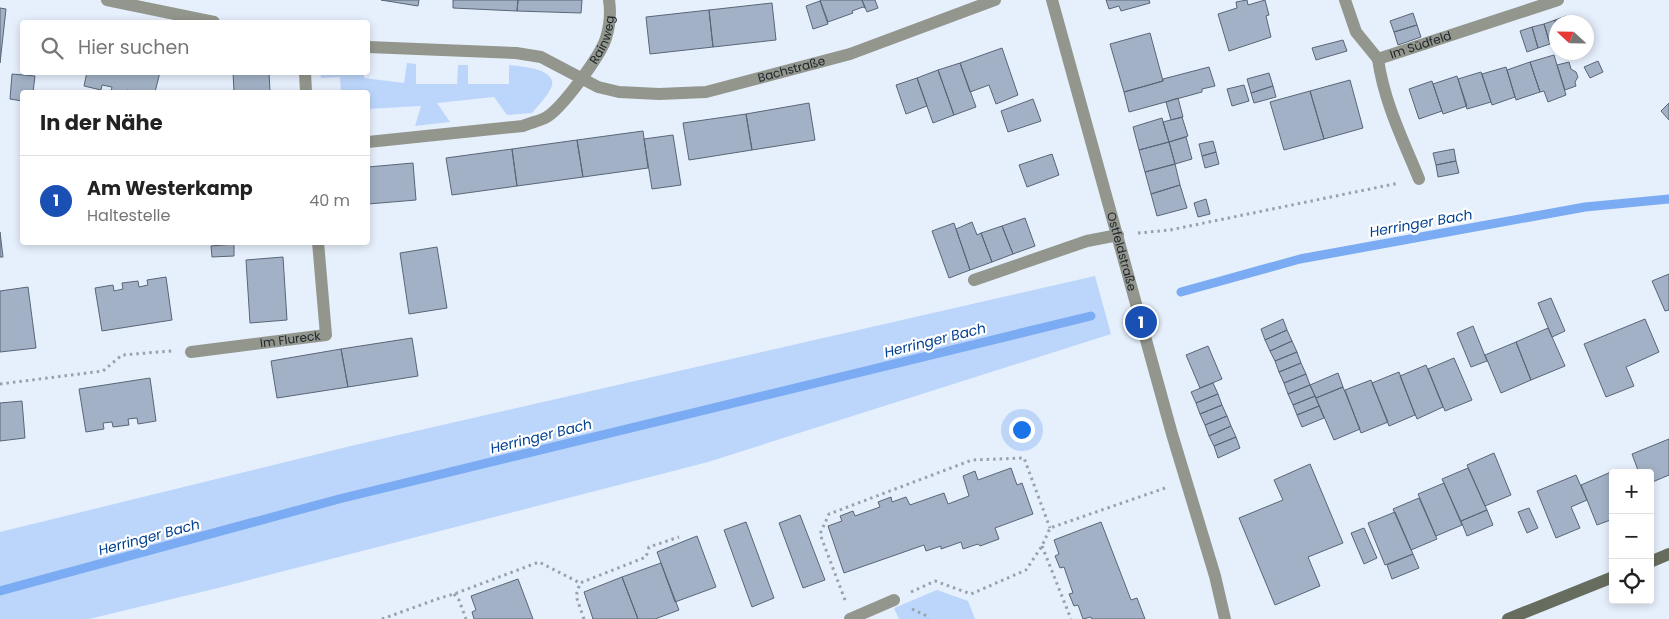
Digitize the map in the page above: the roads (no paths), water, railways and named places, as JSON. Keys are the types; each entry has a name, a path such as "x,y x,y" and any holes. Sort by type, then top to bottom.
{"main road":[{"path":"1654,560 1669,554"},
{"path":"1508,619 1609,579"}],"street":[{"path":"107,0 204,20"},
{"name":"Rainweg","path":"582,77 606,39 611,14 609,0"},
{"name":"Bachstraße","path":"370,47 516,53 541,57 598,87 619,92 658,94 706,92 850,54 995,0"},
{"name":"Ostfeldstraße","path":"1052,0 1149,350 1215,576 1225,619"},
{"path":"1345,0 1356,32 1378,59"},
{"name":"Im Südfeld","path":"1420,179 1394,121 1381,80 1378,59 1558,0"},
{"path":"305,75 306,90"},
{"path":"370,142 523,126 547,118 567,98 582,77"},
{"path":"974,280 1087,241 1118,235"},
{"name":"Im Flureck","path":"191,352 326,335 318,245"},
{"path":"851,619 894,600"}],"waterway":[{"name":"Herringer Bach","path":"1181,292 1300,259 1585,207 1669,199"},
{"name":"Herringer Bach","path":"0,591 339,499 1091,316"}],"place":[{"name":"Am Westerkamp","path":"1141,322"}]}
